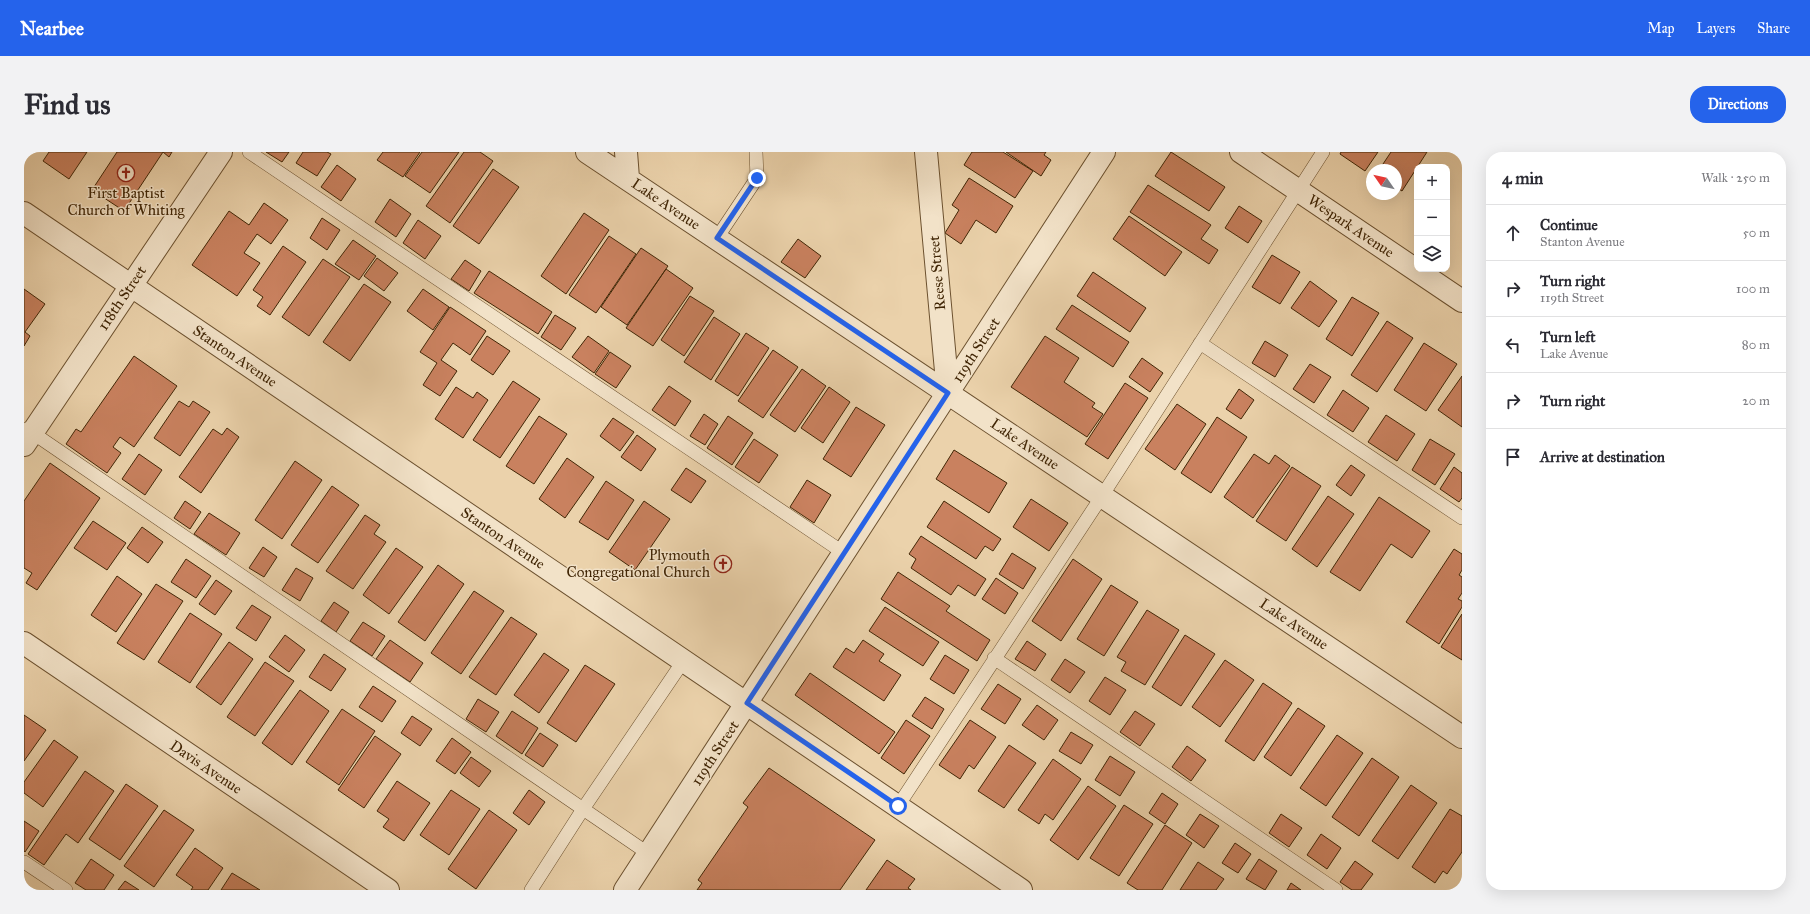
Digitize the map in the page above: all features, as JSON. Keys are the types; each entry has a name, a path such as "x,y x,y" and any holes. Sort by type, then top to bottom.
{"street":[{"name":"118th Street","path":"27,435 131,286 221,152"},
{"name":"Lake Avenue","path":"587,152 1462,737"},
{"path":"626,152 628,178"},
{"name":"Reese Street","path":"926,152 948,393"},
{"name":"119th Street","path":"625,890 1104,152"},
{"name":"Wespark Avenue","path":"1241,152 1462,301"},
{"name":"Stanton Avenue","path":"24,213 1021,890"},
{"name":"Davis Avenue","path":"24,643 388,890"}],"lane":[{"path":"249,152 844,553"},
{"path":"717,238 757,178 756,152"},
{"path":"898,806 1102,496 1323,152"},
{"path":"1200,343 1462,518"},
{"path":"27,435 583,808 649,854"},
{"path":"994,658 1336,890"},
{"path":"531,890 583,808 684,660"},
{"path":"24,862 66,890"}],"building":[{"path":"49,152 87,152 69,179 43,161"},
{"name":"First Baptist Church of Whiting","path":"117,152 163,152 124,211 92,190"},
{"path":"163,152 172,152 169,157"},
{"path":"266,152 289,152 282,162"},
{"path":"303,152 327,152 331,154 317,176 296,163"},
{"path":"383,152 420,152 403,177 377,160"},
{"path":"422,152 459,152 430,193 405,176"},
{"path":"464,152 480,152 493,161 450,223 426,206"},
{"path":"972,152 1003,152 1033,171 1015,198 964,165"},
{"path":"1006,152 1046,152 1044,155 1051,160 1041,176"},
{"path":"1171,152 1225,187 1209,211 1155,176"},
{"path":"1341,152 1378,152 1370,164 1366,164 1365,171 1340,154"},
{"path":"1391,152 1427,152 1419,164 1414,164 1414,172 1402,191 1402,164 1383,164"},
{"path":"337,165 356,179 341,201 321,187"},
{"path":"493,169 519,187 479,244 453,226"},
{"path":"969,178 1013,206 996,233 976,220 961,244 945,233 959,210 952,205"},
{"path":"1148,185 1211,225 1201,239 1218,250 1209,264 1130,212"},
{"path":"390,199 411,214 396,237 375,222"},
{"path":"264,203 288,220 271,244 257,234 244,253 260,263 237,296 192,265 229,211 249,225"},
{"path":"1239,206 1262,221 1248,243 1225,228"},
{"path":"584,213 609,230 566,294 541,276"},
{"path":"1129,216 1182,252 1165,276 1113,239"},
{"path":"322,218 340,230 327,250 310,238"},
{"path":"418,220 441,236 425,259 403,243"},
{"path":"609,236 636,254 596,313 569,295"},
{"path":"798,239 821,256 805,278 781,262"},
{"path":"353,240 376,256 359,280 335,264"},
{"path":"283,246 306,262 270,315 257,306 263,297 253,290"},
{"path":"641,248 668,266 627,325 601,307"},
{"path":"1272,255 1300,272 1280,304 1252,287"},
{"path":"377,258 398,273 384,291 364,276"},
{"path":"323,259 350,277 309,336 282,317"},
{"path":"465,260 481,271 469,291 451,279"},
{"path":"666,269 693,288 653,346 626,328"},
{"path":"489,271 552,312 538,334 474,293"},
{"path":"1093,272 1146,308 1130,332 1077,296"},
{"path":"1310,281 1337,301 1319,327 1291,308"},
{"path":"364,284 391,302 350,361 323,342"},
{"path":"24,289 45,304 25,332 30,336 24,346"},
{"path":"423,289 449,307 433,330 407,311"},
{"path":"690,296 714,311 684,356 661,340"},
{"path":"1352,297 1379,313 1352,356 1326,339"},
{"path":"1072,305 1129,342 1113,367 1056,329"},
{"path":"450,307 486,331 470,355 453,343 441,360 457,371 440,396 423,385 437,363 420,352"},
{"path":"555,315 576,328 561,350 541,337"},
{"path":"714,317 740,334 711,380 684,362"},
{"path":"1387,321 1413,338 1377,392 1351,375"},
{"path":"746,333 769,348 738,396 715,381"},
{"path":"487,336 510,351 493,375 471,360"},
{"path":"588,336 609,351 594,373 572,357"},
{"path":"1045,336 1079,358 1064,382 1095,403 1092,407 1103,414 1087,437 1011,387"},
{"path":"1265,341 1288,355 1275,377 1252,363"},
{"path":"1424,343 1457,364 1426,411 1394,390"},
{"path":"773,350 798,367 763,418 738,401"},
{"path":"610,352 631,366 616,388 595,374"},
{"path":"134,356 177,386 134,447 120,437 113,447 121,453 107,473 66,444 76,429 81,432"},
{"path":"1142,358 1163,373 1150,392 1129,377"},
{"path":"1310,364 1331,377 1314,403 1293,389"},
{"path":"802,369 826,386 795,432 770,415"},
{"path":"1462,376 1462,427 1438,410"},
{"path":"513,381 540,399 500,458 473,440"},
{"path":"1125,383 1148,398 1108,459 1085,444"},
{"path":"669,386 691,401 675,426 652,410"},
{"path":"456,387 473,398 477,392 488,400 463,438 435,419"},
{"path":"829,387 850,402 823,443 801,428"},
{"path":"1239,389 1254,400 1241,419 1226,409"},
{"path":"1343,390 1369,408 1353,432 1327,415"},
{"path":"179,401 189,407 193,401 210,412 180,456 154,438"},
{"path":"1177,404 1206,424 1175,470 1145,449"},
{"path":"856,407 885,425 851,477 823,459"},
{"path":"704,414 718,424 705,445 690,436"},
{"path":"1386,415 1415,434 1397,461 1368,442"},
{"path":"539,416 567,434 534,484 506,466"},
{"path":"728,416 753,433 732,465 707,448"},
{"path":"1217,417 1247,437 1211,493 1181,473"},
{"path":"613,418 634,432 620,451 600,436"},
{"path":"227,428 239,437 201,493 179,477 213,429 222,435"},
{"path":"637,435 656,449 641,471 621,457"},
{"path":"754,439 778,455 759,483 735,467"},
{"path":"1430,439 1455,454 1435,485 1412,470"},
{"path":"954,450 1007,483 989,513 936,479"},
{"path":"139,454 162,470 145,495 122,479"},
{"path":"1254,454 1269,464 1275,455 1290,466 1253,518 1224,497"},
{"path":"567,458 594,477 565,518 539,499"},
{"path":"295,461 322,480 282,539 255,520"},
{"path":"50,463 100,498 37,590 26,583 32,573 24,568 24,501"},
{"path":"1351,465 1365,475 1351,496 1336,485"},
{"path":"1292,467 1321,486 1286,541 1256,521"},
{"path":"1454,467 1462,473 1462,498 1459,502 1440,489"},
{"path":"686,468 706,481 691,503 671,490"},
{"path":"807,480 831,495 814,523 790,507"},
{"path":"606,481 634,500 608,540 579,522"},
{"path":"332,486 359,505 318,563 291,545"},
{"path":"1328,496 1354,514 1317,567 1292,549"},
{"path":"1379,497 1430,531 1412,558 1391,544 1360,591 1330,572"},
{"path":"1031,499 1068,523 1049,551 1013,527"},
{"path":"185,501 201,512 190,529 174,518"},
{"path":"644,501 670,519 635,570 609,552"},
{"path":"944,501 1001,539 993,551 985,546 976,559 927,527"},
{"path":"209,513 240,533 226,555 194,534"},
{"path":"365,515 380,525 374,534 386,542 353,589 326,571"},
{"path":"93,521 126,543 107,570 74,548"},
{"path":"142,527 163,542 148,563 127,548"},
{"path":"921,536 986,579 975,596 958,585 951,595 911,568 916,559 909,554"},
{"path":"263,547 277,557 264,577 249,568"},
{"path":"396,548 423,567 389,614 363,595"},
{"path":"1454,549 1462,554 1462,570 1459,575 1462,577 1462,593 1458,599 1462,601 1462,607 1439,644 1406,622"},
{"path":"1012,553 1036,568 1023,589 999,574"},
{"path":"186,559 211,576 196,598 171,582"},
{"path":"1073,559 1102,579 1061,641 1032,621"},
{"path":"438,565 464,584 425,641 398,622"},
{"path":"296,568 313,578 300,601 282,590"},
{"path":"898,572 950,606 946,611 990,640 977,661 881,599"},
{"path":"117,576 142,594 116,632 91,615"},
{"path":"996,578 1018,593 1005,614 982,599"},
{"path":"216,580 232,591 215,615 199,604"},
{"path":"156,584 183,601 144,660 117,643"},
{"path":"1111,585 1138,602 1104,656 1077,639"},
{"path":"474,591 504,611 461,674 431,653"},
{"path":"334,602 349,612 336,632 321,621"},
{"path":"252,605 271,617 256,641 236,628"},
{"path":"885,607 939,642 923,666 869,631"},
{"path":"1147,610 1179,630 1145,685 1121,671 1126,662 1117,657"},
{"path":"190,613 222,634 190,683 158,662"},
{"path":"1462,614 1462,660 1441,647"},
{"path":"511,617 537,634 496,695 469,677"},
{"path":"363,622 385,636 372,656 350,641"},
{"path":"285,635 305,650 289,672 269,657"},
{"path":"1185,635 1215,654 1181,706 1152,687"},
{"path":"390,640 423,663 410,682 376,659"},
{"path":"863,640 884,654 879,661 901,675 884,701 833,667 846,648 854,653"},
{"path":"1027,641 1046,654 1035,671 1015,659"},
{"path":"229,642 253,659 221,705 196,687"},
{"path":"544,653 569,670 539,713 514,695"},
{"path":"324,654 346,669 331,691 309,677"},
{"path":"945,655 969,670 954,694 930,679"},
{"path":"1065,659 1085,672 1070,693 1051,680"},
{"path":"1225,660 1254,680 1220,727 1192,707"},
{"path":"265,662 294,681 255,736 227,717"},
{"path":"585,665 615,684 576,742 547,723"},
{"path":"810,673 895,732 879,754 795,695"},
{"path":"1105,677 1126,690 1110,715 1089,701"},
{"path":"1263,683 1292,703 1254,761 1225,741"},
{"path":"998,684 1021,699 1005,724 981,709"},
{"path":"373,686 396,701 382,722 359,707"},
{"path":"300,690 329,711 292,765 262,743"},
{"path":"925,697 944,709 932,729 912,716"},
{"path":"478,699 499,712 486,732 466,719"},
{"path":"1037,705 1058,720 1044,740 1022,725"},
{"path":"1298,708 1325,726 1291,776 1264,757"},
{"path":"342,709 375,731 339,785 306,762"},
{"path":"512,711 538,728 522,754 496,736"},
{"path":"1135,711 1155,724 1140,746 1120,732"},
{"path":"24,715 46,730 24,761"},
{"path":"412,716 432,729 420,746 401,733"},
{"path":"906,720 930,736 904,774 881,758"},
{"path":"970,720 996,737 974,769 969,765 960,779 939,765"},
{"path":"1071,732 1093,745 1081,764 1059,751"},
{"path":"540,733 558,745 543,767 525,755"},
{"path":"1337,735 1363,753 1326,806 1300,788"},
{"path":"375,736 401,754 364,808 338,790"},
{"path":"452,738 471,752 455,774 436,761"},
{"path":"54,740 78,757 43,807 24,793 24,782"},
{"path":"1009,745 1036,763 1004,808 978,791"},
{"path":"1187,746 1206,760 1191,781 1172,767"},
{"path":"1110,756 1135,772 1120,796 1095,780"},
{"path":"471,757 491,771 479,787 460,773"},
{"path":"1372,758 1399,777 1359,836 1332,817"},
{"path":"1053,759 1081,779 1053,820 1045,814 1039,824 1018,810"},
{"path":"769,768 875,840 840,890 697,890 702,883 698,880 748,807 743,803"},
{"path":"85,771 114,791 78,843 66,834 44,865 28,854"},
{"path":"397,781 430,803 404,841 383,827 389,819 377,811"},
{"path":"126,784 158,806 120,860 89,839"},
{"path":"1411,785 1437,803 1398,859 1372,841"},
{"path":"1088,786 1116,806 1078,860 1050,840"},
{"path":"451,790 480,809 449,855 420,835"},
{"path":"529,790 545,802 529,825 513,813"},
{"path":"1162,793 1178,804 1165,824 1149,813"},
{"path":"1124,805 1153,824 1119,876 1090,858"},
{"path":"1450,809 1462,816 1462,852 1447,874 1443,871 1435,883 1412,867"},
{"path":"164,810 194,830 154,887 124,866"},
{"path":"489,810 517,830 476,889 448,869"},
{"path":"1200,814 1219,826 1204,848 1186,835"},
{"path":"1281,814 1302,828 1289,847 1269,833"},
{"path":"24,821 39,831 25,852 24,851"},
{"path":"1165,825 1192,843 1162,890 1138,890 1127,883"},
{"path":"1321,834 1341,848 1327,869 1307,855"},
{"path":"1235,843 1251,854 1238,873 1222,863"},
{"path":"195,848 223,868 208,890 191,890 193,887 176,875"},
{"path":"91,859 114,875 104,890 86,890 75,883"},
{"path":"1259,859 1277,871 1265,890 1246,879"},
{"path":"887,860 915,879 908,888 911,890 866,890"},
{"path":"1355,861 1373,874 1361,890 1352,890 1340,882"},
{"path":"1198,862 1224,879 1216,890 1180,890"},
{"path":"232,873 260,890 221,890"},
{"path":"125,881 139,890 118,890"},
{"path":"1291,883 1301,890 1287,890"}],"place":[{"name":"First Baptist Church of Whiting","path":"126,173"},
{"name":"Plymouth Congregational Church","path":"723,564"}],"route":[{"path":"757,178 717,238 948,393 747,703 898,806"}]}
